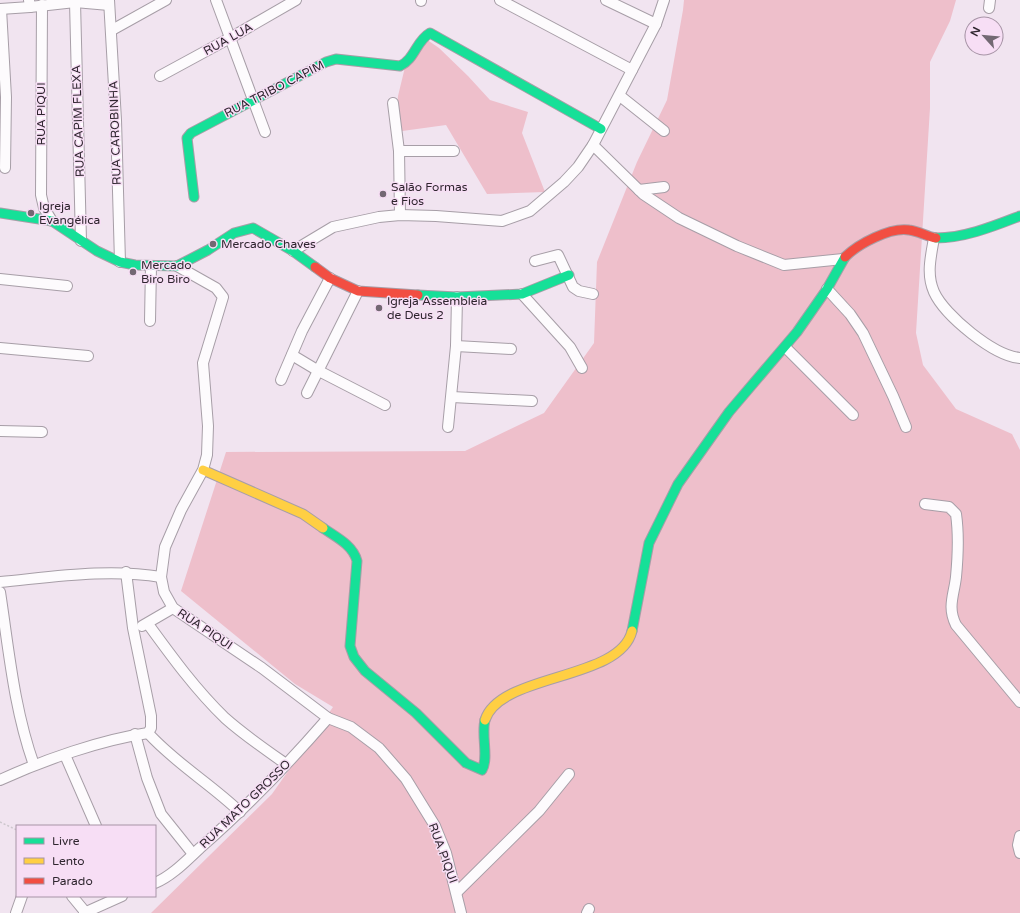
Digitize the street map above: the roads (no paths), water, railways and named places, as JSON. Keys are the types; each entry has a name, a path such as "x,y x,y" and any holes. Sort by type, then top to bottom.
{"street":[{"path":"112,30 166,0"},
{"path":"216,0 265,132"},
{"name":"RUA LUA","path":"160,76 296,0"},
{"path":"500,0 632,70"},
{"path":"606,0 656,24"},
{"path":"292,251 333,227 379,217 400,215 502,220 530,211 540,204 578,167 593,145 620,96 656,24 664,0"},
{"path":"5,168 6,97 0,9 29,3 42,5 59,1 109,2"},
{"name":"RUA CAPIM FLEXA","path":"75,2 81,241"},
{"name":"RUA CAROBINHA","path":"109,2 112,30 120,262"},
{"name":"RUA PIQUI","path":"42,5 41,195 44,208 52,221"},
{"name":"RUA TRIBO CAPIM","path":"194,197 187,138 189,135 254,99 326,62 336,59 400,66 404,65 411,58 424,37 431,33 601,129"},
{"path":"620,96 664,131"},
{"path":"393,103 399,151 400,215"},
{"path":"593,145 639,190 680,218 776,262 784,264 843,259"},
{"path":"399,151 454,151"},
{"path":"639,190 664,187"},
{"path":"0,213 52,221 97,251 120,262 151,266 177,266 208,250 234,234 253,228 292,251 330,278 358,291 458,297 522,294 569,275"},
{"path":"203,470 303,514 351,548 355,553 357,561 350,646 354,657 364,671 416,713 456,754 473,768 480,771 484,767 483,736 485,716 497,702 510,694 600,663 626,646 630,639 639,600 648,543 666,506 691,465 729,412 786,348 827,289 843,259 868,241 885,234 910,230 934,238 954,237 992,227 1020,216"},
{"path":"934,238 929,266 934,292 947,310 976,336 996,350 1013,358 1020,358"},
{"path":"535,261 557,255 569,275 575,289 593,294"},
{"path":"150,321 151,266"},
{"name":"RUA PIQUI","path":"177,266 216,288 223,297 203,363 208,455 203,470 169,533 165,547 161,577 164,592 173,608 262,668 328,718 341,722 364,735 379,748 406,779 435,826 446,853 457,892 461,913"},
{"path":"281,380 310,315 330,278"},
{"path":"0,279 67,286"},
{"path":"827,289 850,314 863,333 906,427"},
{"path":"307,393 317,370 358,291"},
{"path":"522,294 570,347 582,368"},
{"path":"448,427 456,346 458,297"},
{"path":"456,346 511,350"},
{"path":"0,348 88,356"},
{"path":"786,348 853,415"},
{"path":"292,355 317,370 385,405"},
{"path":"452,397 532,401"},
{"path":"0,431 42,432"},
{"path":"926,504 949,507 956,514 958,549 956,578 950,605 951,615 956,625 1020,702"},
{"path":"0,780 34,765 106,741 148,732 151,728 152,716 133,628 126,572"},
{"path":"0,582 126,572 161,577"},
{"path":"0,592 15,696 25,740 34,765"},
{"path":"133,628 148,624 173,608"},
{"path":"148,624 197,688 225,718 245,735 286,764"},
{"name":"RUA MATO GROSSO","path":"156,882 170,875 240,812 328,718"},
{"path":"148,732 161,748 218,792 240,812"},
{"path":"135,734 147,778 161,814 193,854"},
{"path":"65,755 96,825"},
{"path":"457,892 539,812 569,774"},
{"path":"1020,836 1018,845 1020,853"},
{"path":"16,913 22,897"},
{"path":"73,897 85,913 120,897"}],"place":[{"name":"Salão Formas e Fios","path":"383,194"},
{"name":"Igreja Evangélica","path":"31,213"},
{"name":"Mercado Chaves","path":"213,244"},
{"name":"Mercado Biro Biro","path":"133,272"},
{"name":"Igreja Assembleia de Deus 2","path":"379,308"}]}
